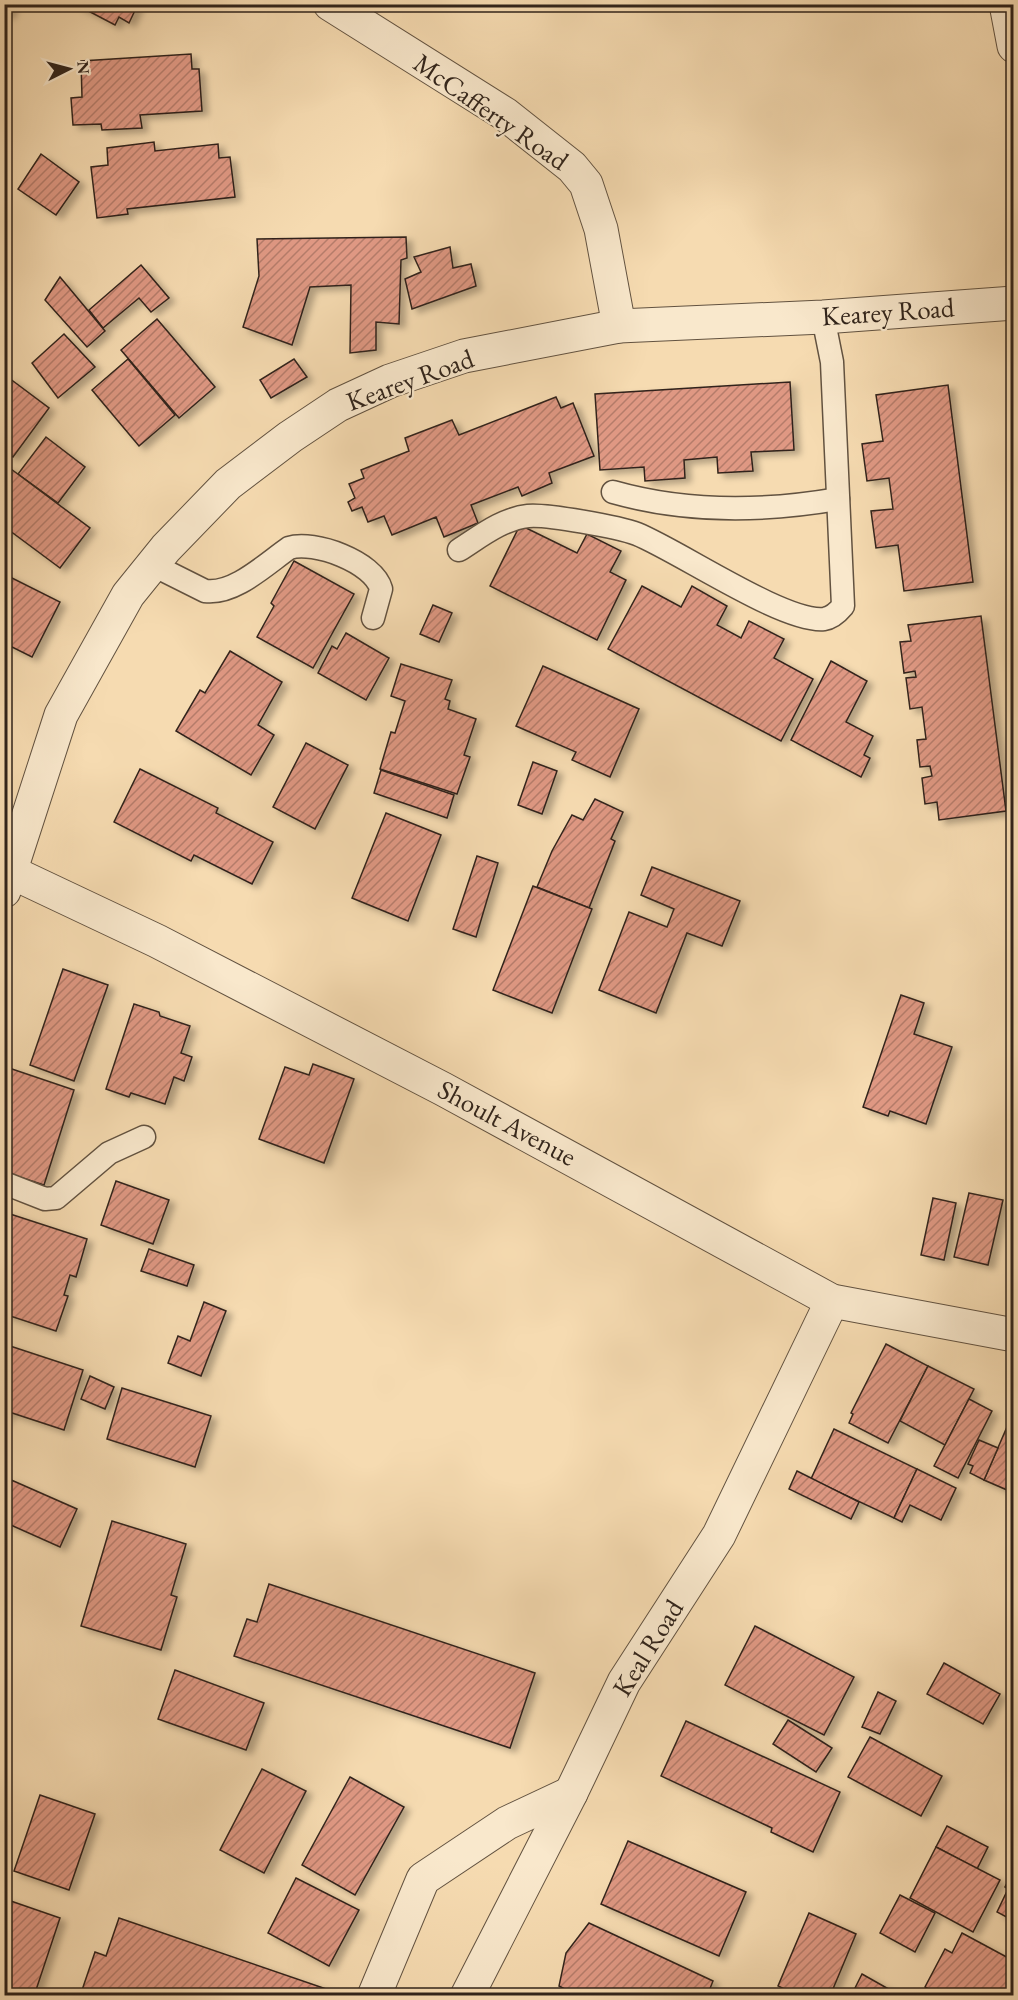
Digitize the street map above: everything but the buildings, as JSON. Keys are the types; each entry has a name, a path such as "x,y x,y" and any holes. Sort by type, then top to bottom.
{"street":[{"name":"McCafferty Road","path":"330,4 504,114 572,167 586,184 602,229 620,326"},
{"path":"1006,4 1014,46"},
{"name":"Kearey Road","path":"8,882 61,715 128,595 228,484 290,437 338,405 390,381 464,356 620,326 823,317 1014,303"},
{"name":"Shoult Avenue","path":"8,882 157,941 485,1110 832,1301 1014,1335"},
{"name":"Keal Road","path":"467,1995 572,1793 624,1682 719,1535 735,1505 832,1301"},
{"path":"374,1995 423,1879 507,1823 572,1793"}],"lane":[{"path":"459,550 499,524 529,516 610,527 635,533 661,545 725,581 787,610 824,619 836,614 843,606 832,362 823,317"},
{"path":"613,492 670,506 703,510 797,506 838,499"},
{"path":"153,565 205,591 214,592 231,587 289,548 300,545 313,546 373,572 381,589 373,618"},
{"path":"4,1183 45,1199 56,1198 109,1153 144,1137"}]}
